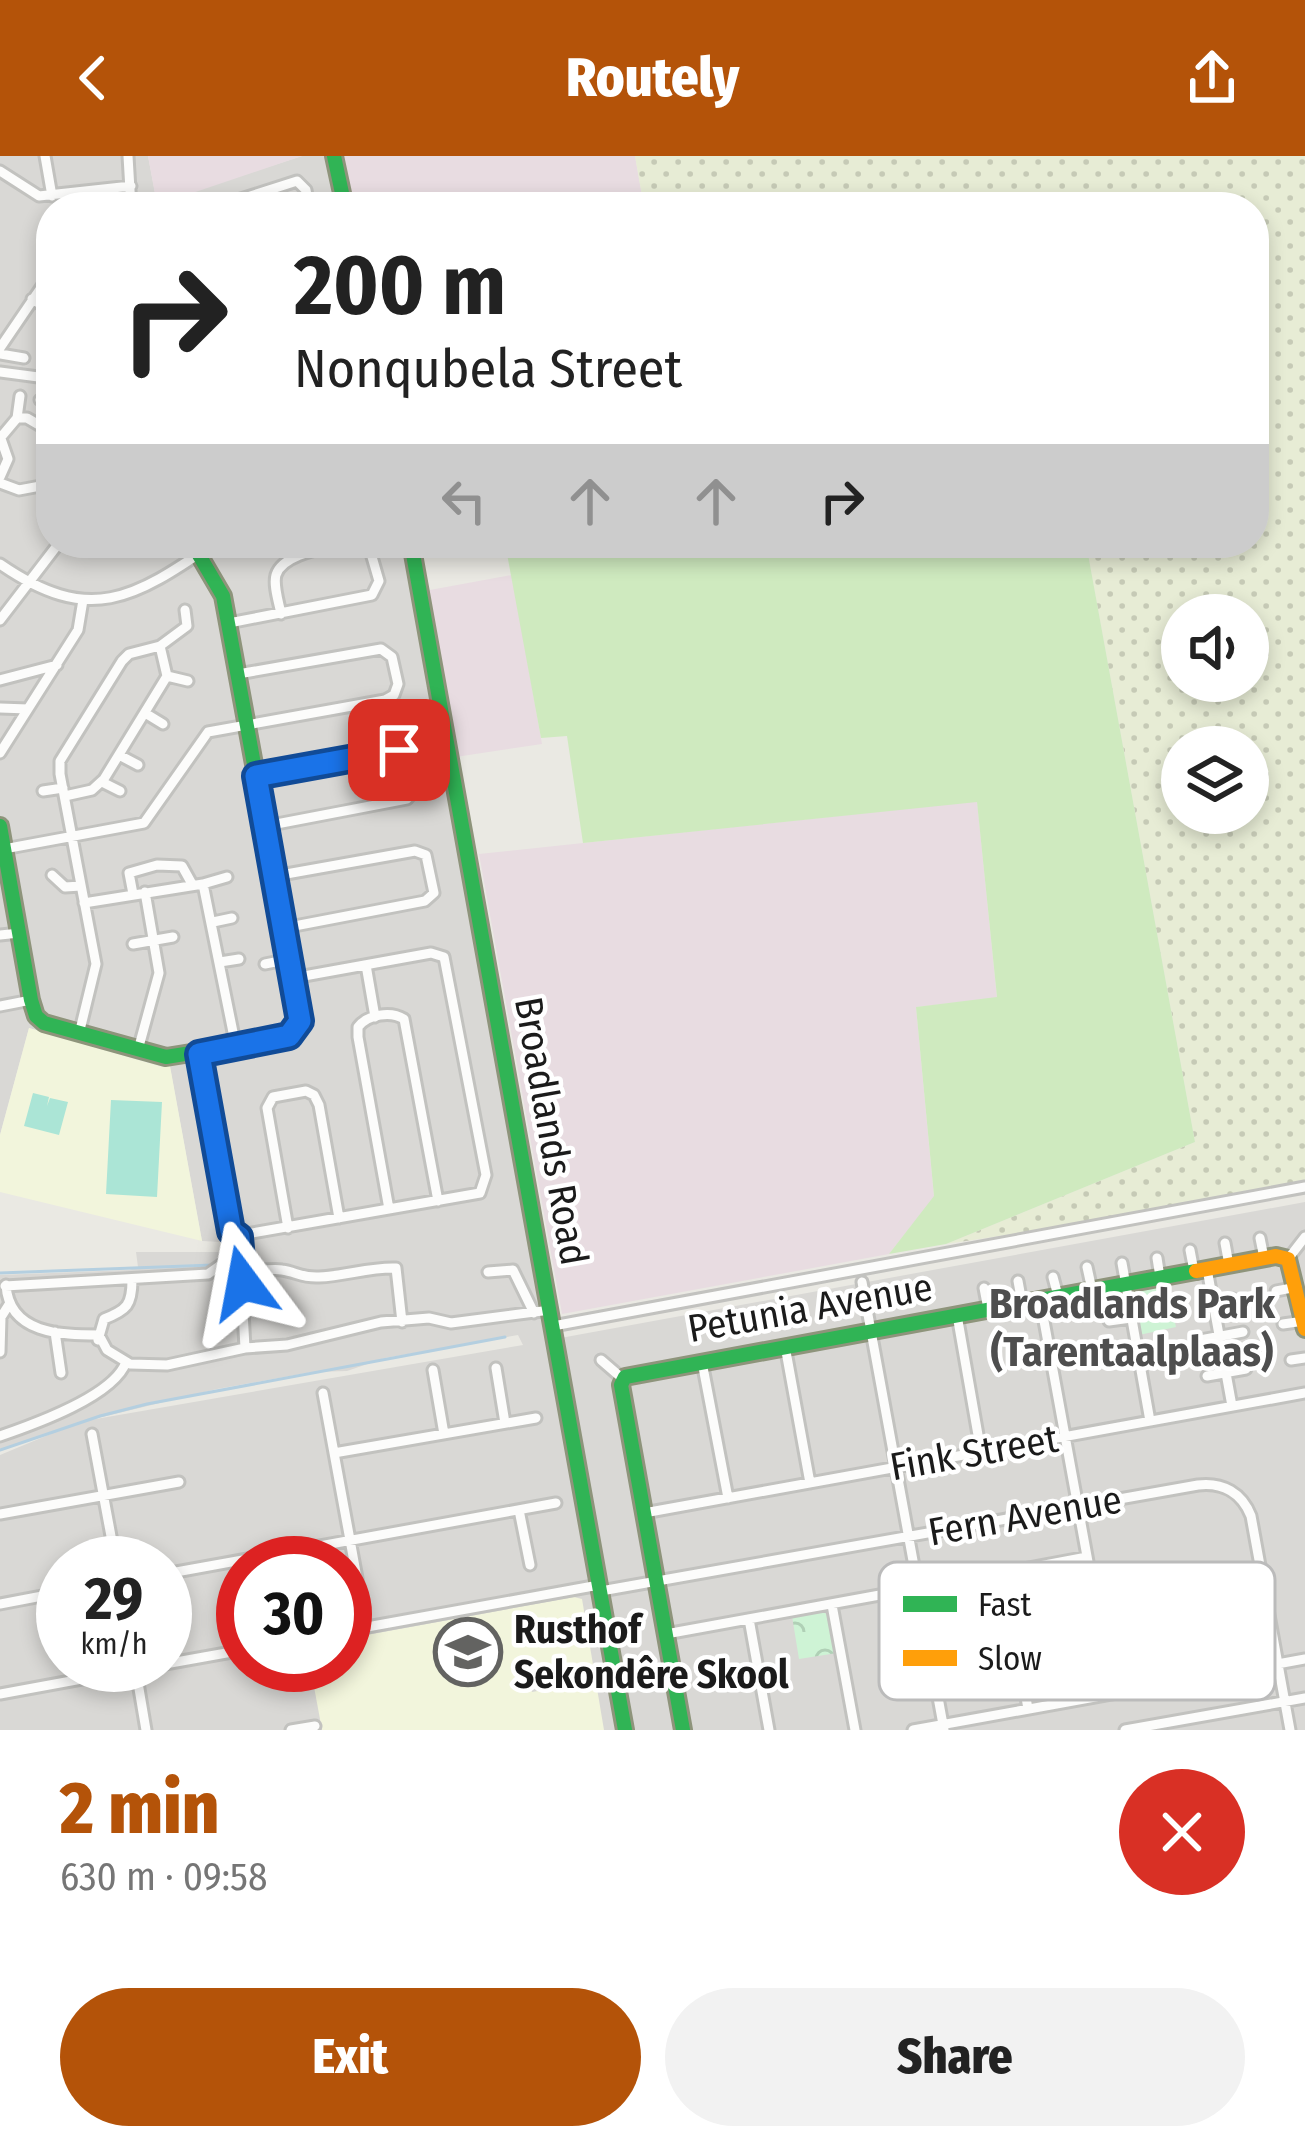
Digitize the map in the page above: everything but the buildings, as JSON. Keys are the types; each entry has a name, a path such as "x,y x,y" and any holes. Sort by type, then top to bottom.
{"street":[{"path":"45,156 51,192"},
{"path":"128,156 131,192"},
{"path":"334,156 342,192"},
{"path":"0,171 36,194"},
{"path":"265,192 297,181 306,192"},
{"path":"84,192 131,186"},
{"path":"23,358 0,351 36,294"},
{"path":"32,299 36,302"},
{"path":"0,372 36,377"},
{"path":"20,396 17,418 1,436 8,459 0,480 19,490 36,487"},
{"path":"17,418 36,423"},
{"path":"0,620 46,558"},
{"path":"0,564 48,593 111,600 162,578 189,558"},
{"path":"0,826 31,1000 39,1020 166,1057 284,1038 296,1031 300,1014 229,623 220,587 206,558"},
{"path":"281,614 275,580 280,568 298,558"},
{"path":"229,623 375,593 379,581 372,558"},
{"name":"Broadlands Road","path":"414,558 542,1311 553,1327 626,1730"},
{"path":"0,753 78,630 82,599"},
{"path":"79,1034 95,964 62,757 122,661 129,654 161,648 187,626 185,610"},
{"path":"43,791 92,790 102,782 166,676 161,648"},
{"path":"4,849 148,821 204,736 214,730 385,700 394,695 398,684 392,657 381,649 238,674"},
{"path":"0,680 57,664"},
{"path":"166,676 188,680"},
{"path":"0,708 28,709"},
{"path":"145,713 163,724"},
{"path":"256,776 393,749 407,754 412,768 415,790 407,799 266,826"},
{"path":"119,755 138,765"},
{"path":"102,782 120,791"},
{"path":"275,876 415,850 426,855 431,871 434,892 425,901 284,928"},
{"path":"139,1050 159,973 139,893 123,874 187,863 213,922 236,1046"},
{"path":"52,875 64,892 81,886"},
{"path":"84,903 200,886 227,877"},
{"path":"213,922 232,918"},
{"path":"0,935 20,933"},
{"path":"133,944 172,937"},
{"path":"237,1237 480,1192 487,1181 448,964 440,954 293,978"},
{"path":"220,962 239,959"},
{"path":"265,964 290,959"},
{"path":"366,965 375,1017"},
{"path":"0,1006 31,1000"},
{"path":"389,1209 358,1037 362,1022 375,1017 394,1014 406,1026 438,1201"},
{"path":"199,1054 231,1231 237,1237 243,1272 245,1348"},
{"path":"288,1228 267,1108 273,1096 304,1091 314,1095 339,1218"},
{"path":"553,1327 1305,1187"},
{"path":"237,1237 215,1271 3,1286 10,1303 33,1329 99,1339 126,1362 140,1366 181,1364 245,1348 286,1345 381,1322 429,1318 451,1323 542,1311 514,1271 488,1271"},
{"path":"1260,1238 1264,1258"},
{"path":"1282,1324 1304,1320 1299,1283 1288,1259 1305,1238"},
{"path":"1226,1243 1229,1264"},
{"path":"1190,1250 1214,1303 1232,1406"},
{"path":"1157,1258 1160,1277"},
{"name":"Petunia Avenue","path":"623,1379 1229,1264 1288,1259"},
{"path":"1122,1263 1150,1421"},
{"path":"1087,1267 1092,1290"},
{"path":"243,1272 282,1270 312,1277 396,1268 402,1322"},
{"path":"1053,1277 1058,1296"},
{"path":"99,1339 104,1319 125,1311 132,1301 133,1280"},
{"path":"1018,1281 1022,1303"},
{"path":"862,1282 913,1562"},
{"path":"1276,1291 1299,1283"},
{"path":"984,1288 988,1309"},
{"path":"1040,1299 1088,1562"},
{"path":"1214,1303 1233,1299"},
{"path":"0,1352 1,1317 10,1303"},
{"path":"957,1315 981,1452"},
{"path":"1109,1321 1131,1318"},
{"path":"55,1332 61,1373"},
{"path":"1200,1340 1243,1332"},
{"path":"785,1346 810,1483"},
{"path":"1291,1360 1305,1358"},
{"path":"601,1360 623,1379 683,1730"},
{"path":"0,1436 78,1406 120,1377 126,1362"},
{"path":"702,1362 728,1498"},
{"path":"496,1368 505,1423"},
{"path":"1207,1376 1246,1369"},
{"path":"433,1370 444,1434"},
{"name":"Fink Street","path":"644,1514 1305,1393"},
{"path":"323,1394 349,1536"},
{"path":"334,1453 536,1418"},
{"path":"92,1434 111,1536"},
{"path":"0,1514 179,1482"},
{"name":"Fern Avenue","path":"372,1627 600,1588 656,1583 1206,1484 1238,1496 1252,1520 1260,1562"},
{"path":"372,1536 556,1503"},
{"path":"519,1510 530,1565"},
{"path":"1061,1562 1087,1557"},
{"path":"666,1634 879,1595"},
{"path":"0,1604 36,1597"},
{"path":"832,1604 855,1730"},
{"path":"749,1619 769,1730"},
{"name":"Fern Avenue","path":"1275,1647 1290,1730"},
{"path":"1275,1665 1305,1659"},
{"path":"0,1694 36,1687"},
{"path":"139,1692 146,1730"},
{"path":"1125,1730 1170,1726 1305,1698"},
{"path":"1026,1700 1028,1709"},
{"path":"913,1730 1075,1700"},
{"path":"291,1730 315,1726"}],"shaded area":[{"path":"0,156 148,156 155,192 36,192 36,558 413,558 555,1339 1305,1202 1305,1730 0,1730 0,1455 53,1433 0,1450 0,1275 129,1270 138,1267 136,1252 239,1252 239,1243 202,1241 170,1067 29,1028 0,1135","holes":["518,1335 523,1345 90,1420 217,1389 312,1372 347,1371 385,1358"]},
{"path":"148,156 302,156 195,192 155,192"},
{"path":"302,156 333,156 341,192 191,192"},
{"path":"333,156 635,156 641,192 341,192"},
{"path":"635,156 1305,156 1305,1191 946,1244 1195,1142 1089,558 1269,558 1269,192 641,192"},
{"path":"512,575 542,744 449,758 419,592"},
{"path":"977,801 997,998 916,1007 934,1197 889,1254 562,1314 479,854"},
{"path":"29,1028 170,1066 202,1241 0,1192 0,1135"},
{"name":"Rusthof Sekondêre Skool","path":"582,1599 604,1730 322,1730 315,1692 372,1692 372,1634"},
{"path":"581,1663 584,1683 532,1692 531,1687 525,1688 523,1679 529,1673"}],"green space":[{"path":"508,558 1089,558 1195,1142 946,1244 889,1254 934,1196 916,1007 997,997 977,802 583,843 567,736 541,738"},
{"path":"33,1093 49,1097 47,1106 50,1098 68,1102 59,1135 24,1126"},
{"path":"111,1100 162,1102 157,1197 106,1194"},
{"path":"1166,1282 1176,1327 1139,1335 1131,1292"},
{"path":"821,1610 830,1617 837,1653 799,1659 792,1616"}],"waterway":[{"path":"0,1273 213,1265"},
{"path":"0,1450 147,1404 505,1337"}],"traffic: fast":[{"path":"334,156 342,192"},
{"path":"0,826 31,1000 44,1023 166,1057 284,1038 296,1031 300,1014 223,596 201,558"},
{"path":"414,558 625,1730"},
{"path":"683,1730 621,1385 625,1377 1196,1271"}],"traffic: slow":[{"path":"1196,1271 1276,1256 1288,1259 1305,1329"}],"place":[{"name":"Rusthof Sekondêre Skool","path":"468,1652"}],"district":[{"name":"Broadlands Park (Tarentaalplaas)","path":"1132,1328"}],"route":[{"path":"243,1283 239,1237 231,1231 199,1054 289,1036 300,1021 256,776 399,750"}]}
